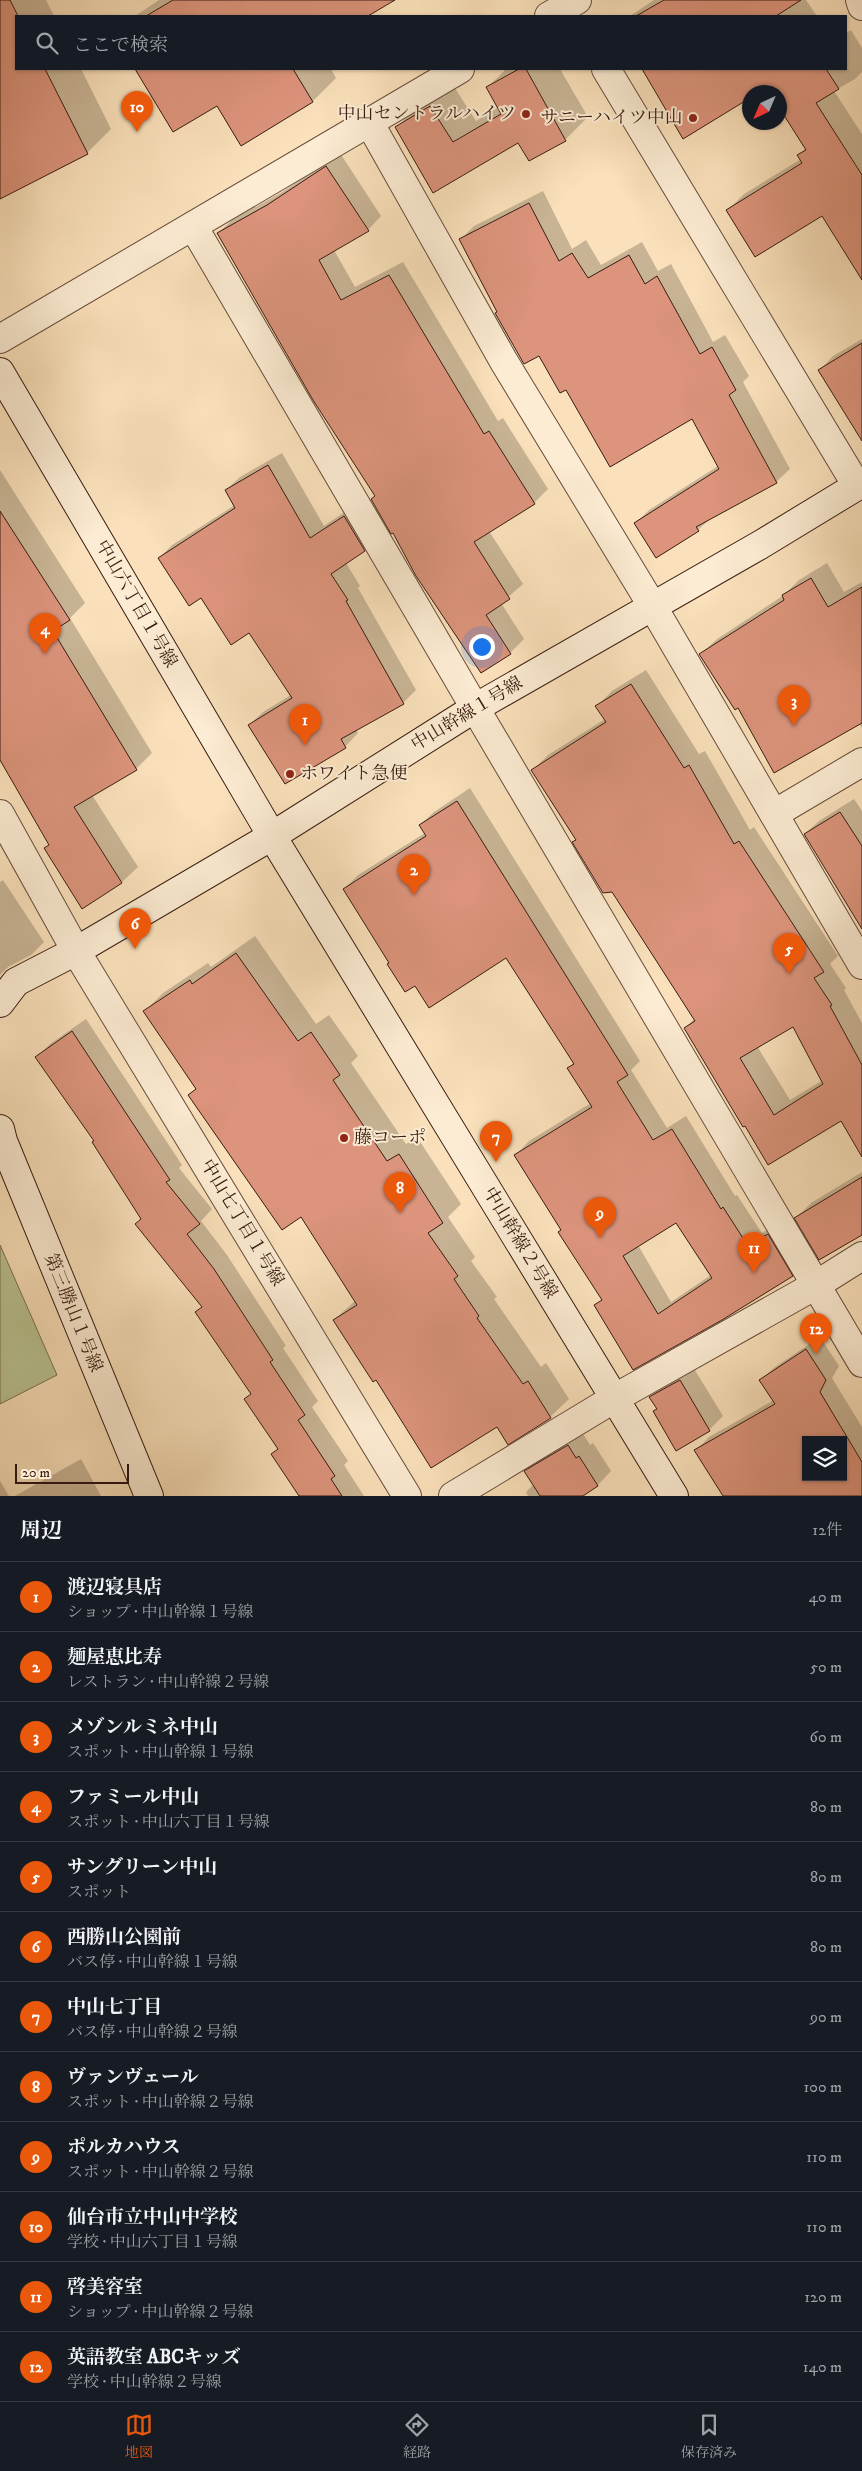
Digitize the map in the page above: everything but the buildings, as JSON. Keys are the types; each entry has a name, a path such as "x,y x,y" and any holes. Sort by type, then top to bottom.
{"street":[{"path":"860,0 862,6"},
{"path":"0,339 458,70"},
{"path":"607,70 859,485"},
{"path":"369,122 504,360 653,607 862,965"},
{"path":"193,226 862,1363"},
{"name":"中山六丁目１号線","path":"0,372 272,836"},
{"name":"中山幹線１号線","path":"76,951 272,836 475,708 653,607 859,485"},
{"path":"774,814 862,762"},
{"name":"中山七丁目１号線","path":"0,814 76,951 407,1496"},
{"name":"中山幹線２号線","path":"272,836 674,1496"},
{"path":"0,1003 16,982 76,951"},
{"name":"第三勝山１号線","path":"0,1128 3,1141 149,1496"},
{"path":"453,1496 615,1398 816,1285 862,1256"}],"green space":[{"path":"0,1245 57,1375 0,1404"}],"place":[{"name":"中山セントラルハイツ","path":"526,114"},
{"name":"サニーハイツ中山","path":"693,118"},
{"name":"仙台市立中山中学校","path":"137,132"},
{"name":"ファミール中山","path":"45,654"},
{"name":"メゾンルミネ中山","path":"794,726"},
{"name":"渡辺寝具店","path":"305,745"},
{"name":"ホワイト急便","path":"290,774"},
{"name":"麺屋恵比寿","path":"414,895"},
{"name":"西勝山公園前","path":"135,949"},
{"name":"サングリーン中山","path":"789,974"},
{"name":"藤コーポ","path":"344,1138"},
{"name":"中山七丁目","path":"496,1162"},
{"name":"ヴァンヴェール","path":"400,1213"},
{"name":"ポルカハウス","path":"600,1238"},
{"name":"啓美容室","path":"754,1273"},
{"name":"英語教室 ABCキッズ","path":"816,1354"}]}
